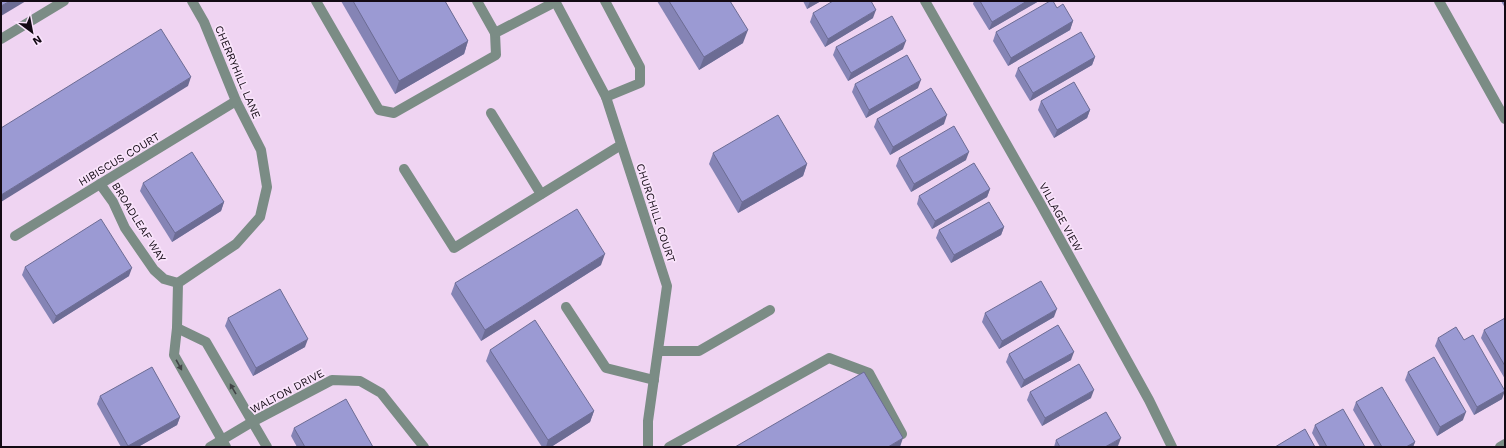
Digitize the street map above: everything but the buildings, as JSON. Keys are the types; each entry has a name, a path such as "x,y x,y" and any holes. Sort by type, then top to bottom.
{"street":[{"path":"1,39 64,1"},
{"name":"CHERRYHILL LANE","path":"178,283 236,244 260,217 267,187 261,150 236,101 204,22 192,1"},
{"path":"316,1 379,110 394,114 496,54 496,33 477,1"},
{"path":"496,33 555,1"},
{"name":"CHURCHILL COURT","path":"555,1 606,97 667,286 648,421 648,447"},
{"path":"604,1 640,67 640,83 606,97"},
{"name":"VILLAGE VIEW","path":"926,1 1149,400 1172,447"},
{"path":"1439,1 1505,119"},
{"name":"HIBISCUS COURT","path":"15,236 236,101"},
{"path":"491,113 541,194"},
{"path":"404,169 454,248 621,145"},
{"name":"BROADLEAF WAY","path":"100,184 113,202 126,228 154,270 164,279 178,283"},
{"path":"178,283 174,355 224,444"},
{"path":"566,306 606,368 654,380"},
{"path":"658,351 699,351 770,310"},
{"path":"176,328 206,342 267,447"},
{"path":"669,447 829,358 869,373 902,434"},
{"name":"WALTON DRIVE","path":"210,447 224,444 252,422 332,380 360,381 381,393 424,447"},
{"path":"1500,447 1505,444"}]}
